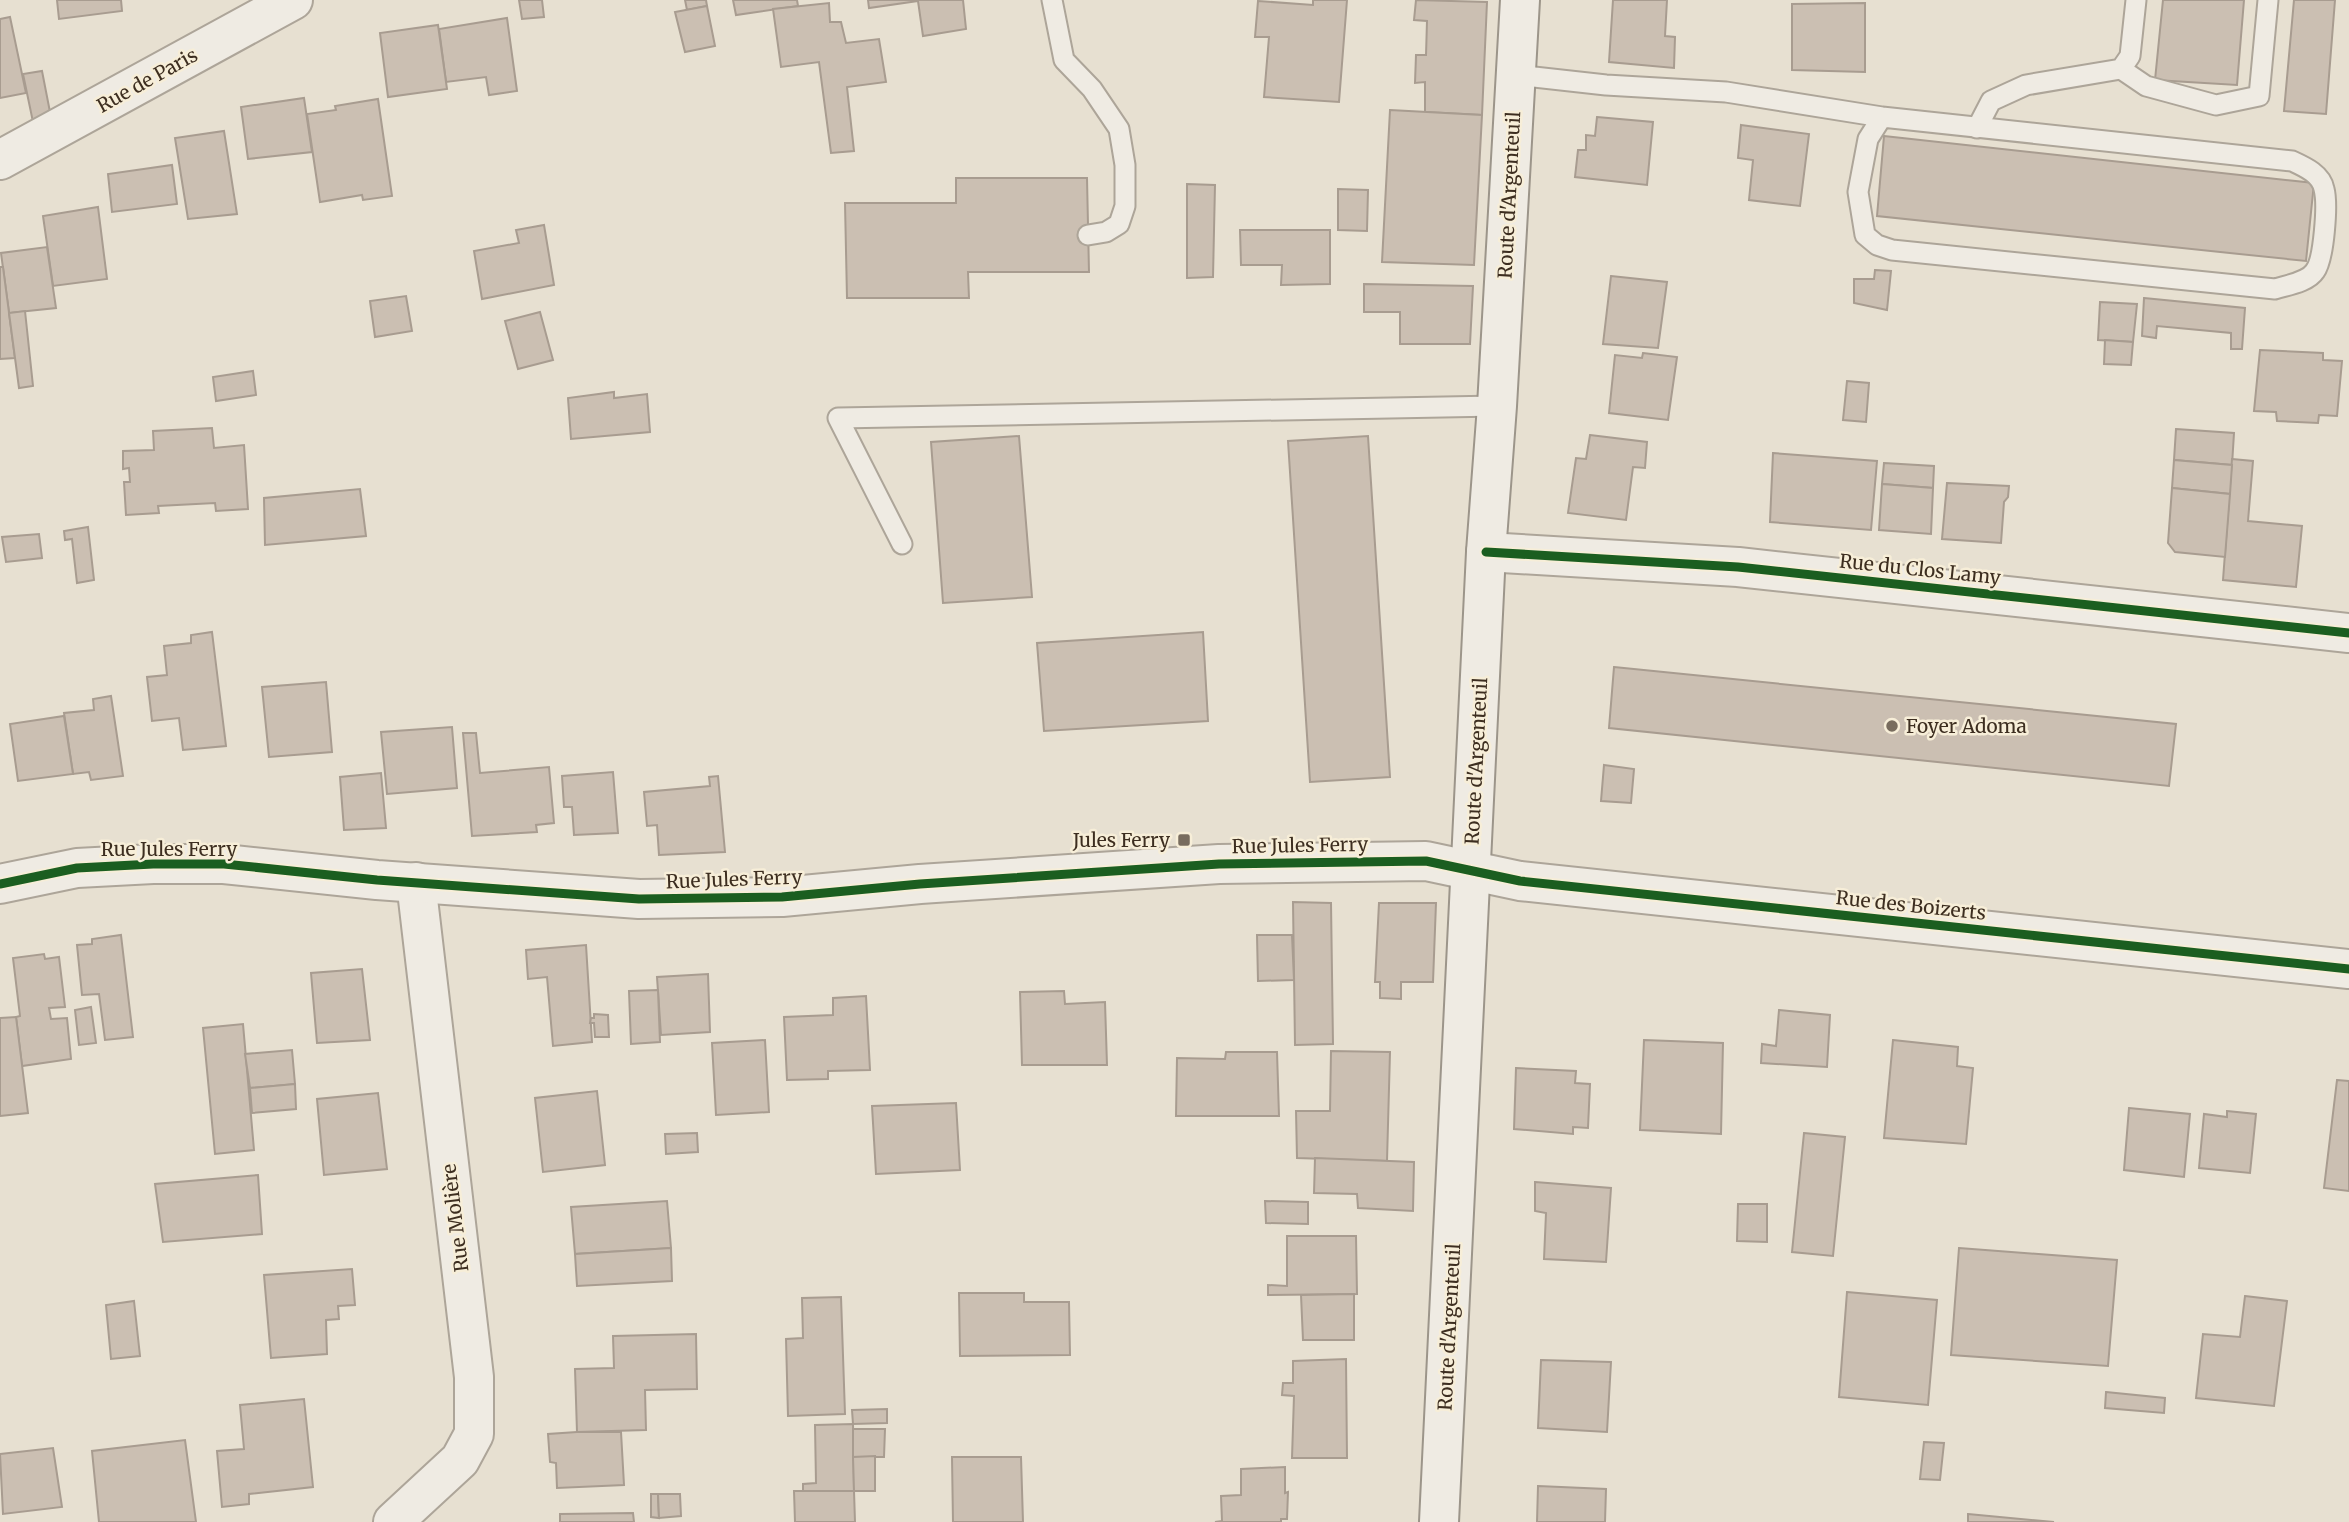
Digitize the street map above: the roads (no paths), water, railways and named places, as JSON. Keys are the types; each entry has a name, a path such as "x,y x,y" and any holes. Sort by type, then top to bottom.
{"street":[{"name":"Rue de Paris","path":"0,160 293,0"},
{"name":"Route d'Argenteuil","path":"1439,1522 1486,552 1520,0"},
{"name":"Rue du Clos Lamy","path":"1486,552 1738,567 2349,634"},
{"name":"Rue Jules Ferry","path":"0,884 77,868 153,863 224,864 377,880 639,899 782,897 1219,864 1426,862 1471,869"},
{"name":"Rue des Boizerts","path":"1471,869 1520,881 2349,969"},
{"name":"Rue Molière","path":"393,1522 460,1460 474,1434 474,1377 416,881"}],"lane":[{"path":"1052,0 1064,60 1092,89 1119,129 1125,165 1125,206 1119,224 1106,232 1088,235"},
{"path":"2122,69 2130,56 2136,0"},
{"path":"1977,128 1991,101 2026,85 2122,69 2146,86 2216,105 2259,96 2268,0"},
{"path":"1516,75 1606,85 1726,92 1882,117 2292,161 2311,169 2324,187 2321,257 2315,272 2302,281 2276,289 1892,250 1877,245 1865,235 1858,192 1868,139 1882,117"},
{"path":"902,544 838,418 1497,405"}],"place":[{"name":"Foyer Adoma","path":"1892,726"},
{"name":"Jules Ferry","path":"1184,840"}]}
